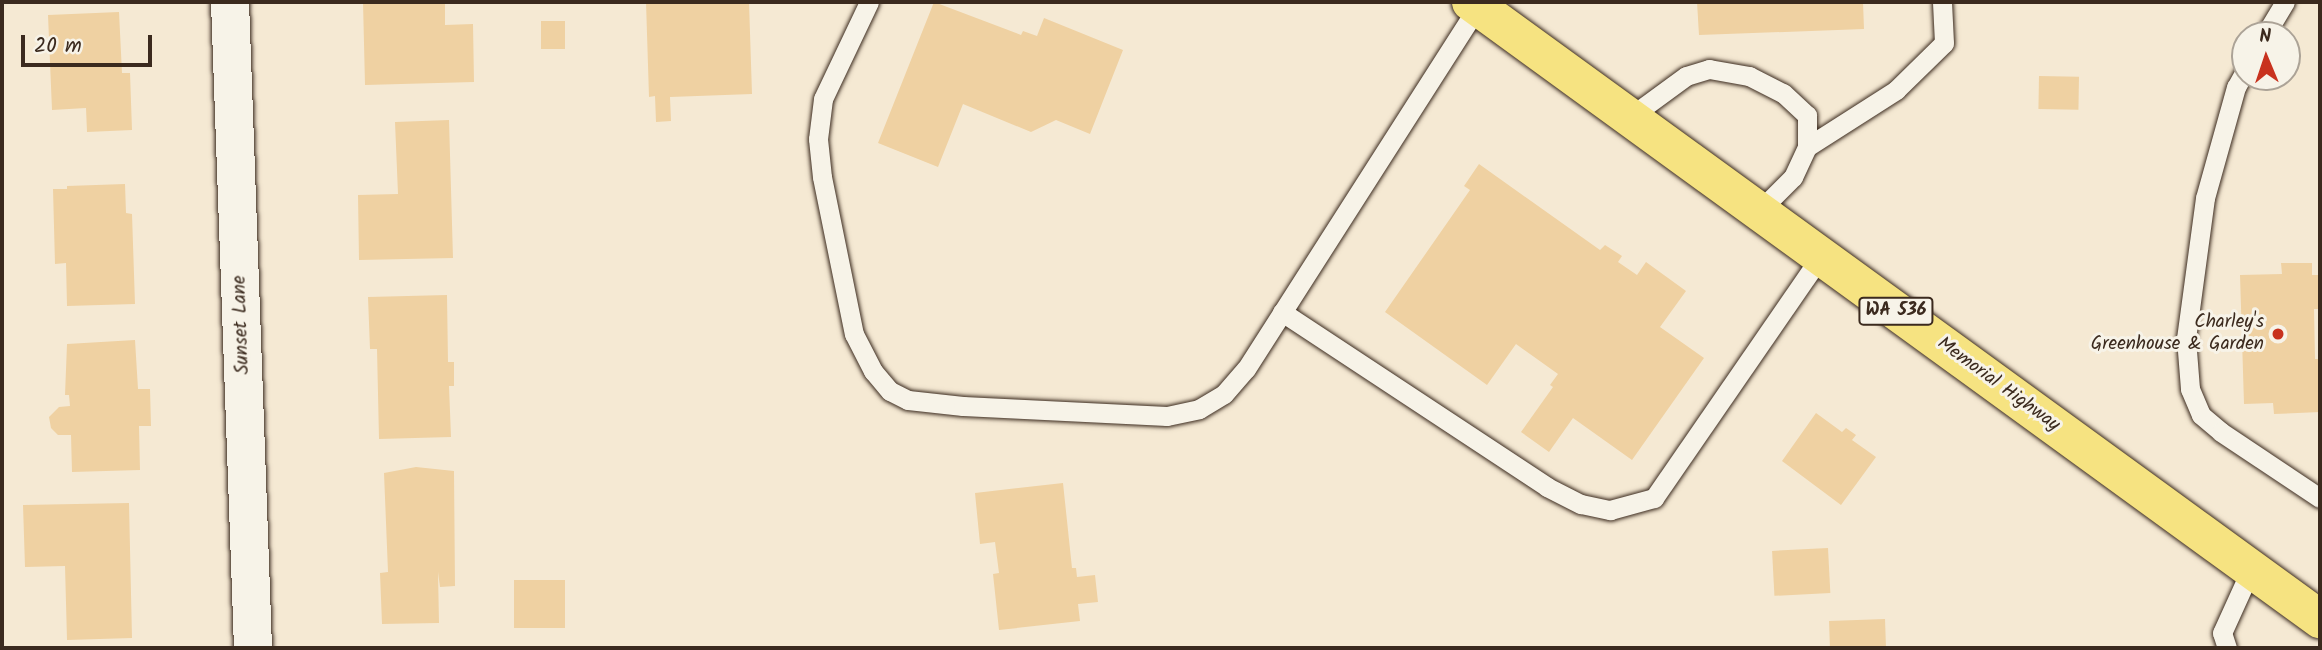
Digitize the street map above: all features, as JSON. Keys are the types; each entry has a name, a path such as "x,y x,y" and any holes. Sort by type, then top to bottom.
{"main road":[{"name":"Memorial Highway","path":"1474,4 2320,619"}],"street":[{"name":"Sunset Lane","path":"230,2 253,648"}],"lane":[{"path":"869,2 822,99 818,139 822,177 854,334 873,371 890,391 908,400 963,406 1167,416 1199,409 1224,394 1246,369 1474,4"},
{"path":"1807,147 1896,90 1944,43 1942,2"},
{"path":"2273,21 2285,2"},
{"path":"1630,117 1686,76 1709,69 1749,76 1783,93 1807,115 1807,147 1793,177 1759,211"},
{"path":"2235,91 2205,198 2186,338 2190,389 2201,415 2221,432 2320,498"},
{"path":"1282,312 1547,487 1581,504 1611,510 1654,498 1821,256"},
{"path":"2227,648 2222,633 2251,569"}],"building":[{"path":"363,2 445,2 445,25 473,24 474,82 365,85"},
{"path":"646,2 749,2 752,94 670,97 671,121 656,122 655,96 649,97"},
{"path":"934,2 1021,35 1023,31 1037,36 1044,18 1123,50 1090,134 1056,120 1031,132 963,104 938,167 878,143"},
{"path":"1697,2 1863,2 1864,29 1699,35"},
{"path":"119,12 122,73 130,73 132,130 87,132 86,108 52,110 48,15"},
{"path":"541,21 565,21 565,49 541,49"},
{"path":"2039,76 2079,77 2078,110 2038,109"},
{"path":"449,120 453,258 359,260 358,195 398,194 395,122"},
{"path":"1479,164 1600,250 1605,245 1622,256 1618,262 1637,275 1646,262 1686,291 1660,327 1704,358 1632,460 1573,418 1549,452 1521,432 1553,387 1550,385 1558,374 1516,344 1487,385 1385,312 1470,190 1464,186"},
{"path":"125,184 126,213 132,214 135,304 67,306 66,263 55,264 53,189"},
{"name":"Charley's Greenhouse & Garden","path":"2281,263 2312,263 2312,275 2320,275 2320,309 2314,309 2315,359 2320,359 2320,412 2274,414 2273,403 2244,404 2240,275 2282,274"},
{"path":"447,295 448,362 454,362 454,386 449,386 451,437 379,439 377,349 370,349 368,297"},
{"path":"135,340 138,389 150,389 151,426 139,426 140,470 72,472 71,435 58,435 51,428 49,417 59,407 70,406 69,395 65,395 67,344"},
{"path":"1816,413 1842,432 1846,428 1856,435 1852,440 1876,457 1841,505 1782,461"},
{"path":"416,467 454,471 455,586 440,587 438,572 439,623 382,624 380,573 388,572 384,473"},
{"path":"1063,483 1072,568 1076,568 1077,577 1095,575 1098,602 1078,604 1080,621 999,630 993,574 999,573 995,542 980,544 975,493"},
{"path":"129,503 132,638 67,640 65,566 25,567 23,505"},
{"path":"1828,548 1830,593 1774,596 1772,551"},
{"path":"514,580 565,580 565,628 514,628"},
{"path":"1885,619 1886,648 1830,648 1829,621"}],"place":[{"name":"Charley's Greenhouse & Garden","path":"2278,334"}]}
